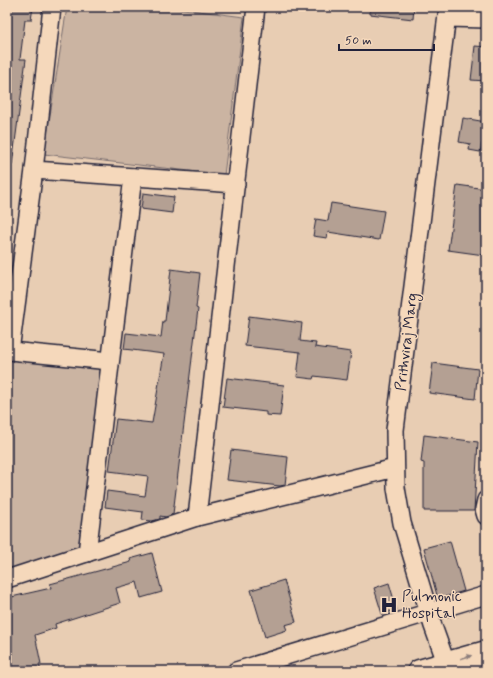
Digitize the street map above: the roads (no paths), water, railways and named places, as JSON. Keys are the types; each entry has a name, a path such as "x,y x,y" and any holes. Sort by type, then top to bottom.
{"highway":[{"path":"419,671 447,667 486,652"},
{"path":"476,671 486,668"}],"street":[{"path":"52,7 34,170 8,351 110,361"},
{"path":"197,517 256,7"},
{"path":"448,12 486,20"},
{"name":"Prithviraj Marg","path":"447,667 429,614 402,523 395,468 395,430 448,12"},
{"path":"34,170 236,184"},
{"path":"87,553 132,177"},
{"path":"7,579 197,517 395,468"},
{"path":"486,500 484,509 486,516"},
{"path":"236,671 429,614 486,595"}],"place":[{"name":"Pulmonic Hospital","path":"389,605"}]}
